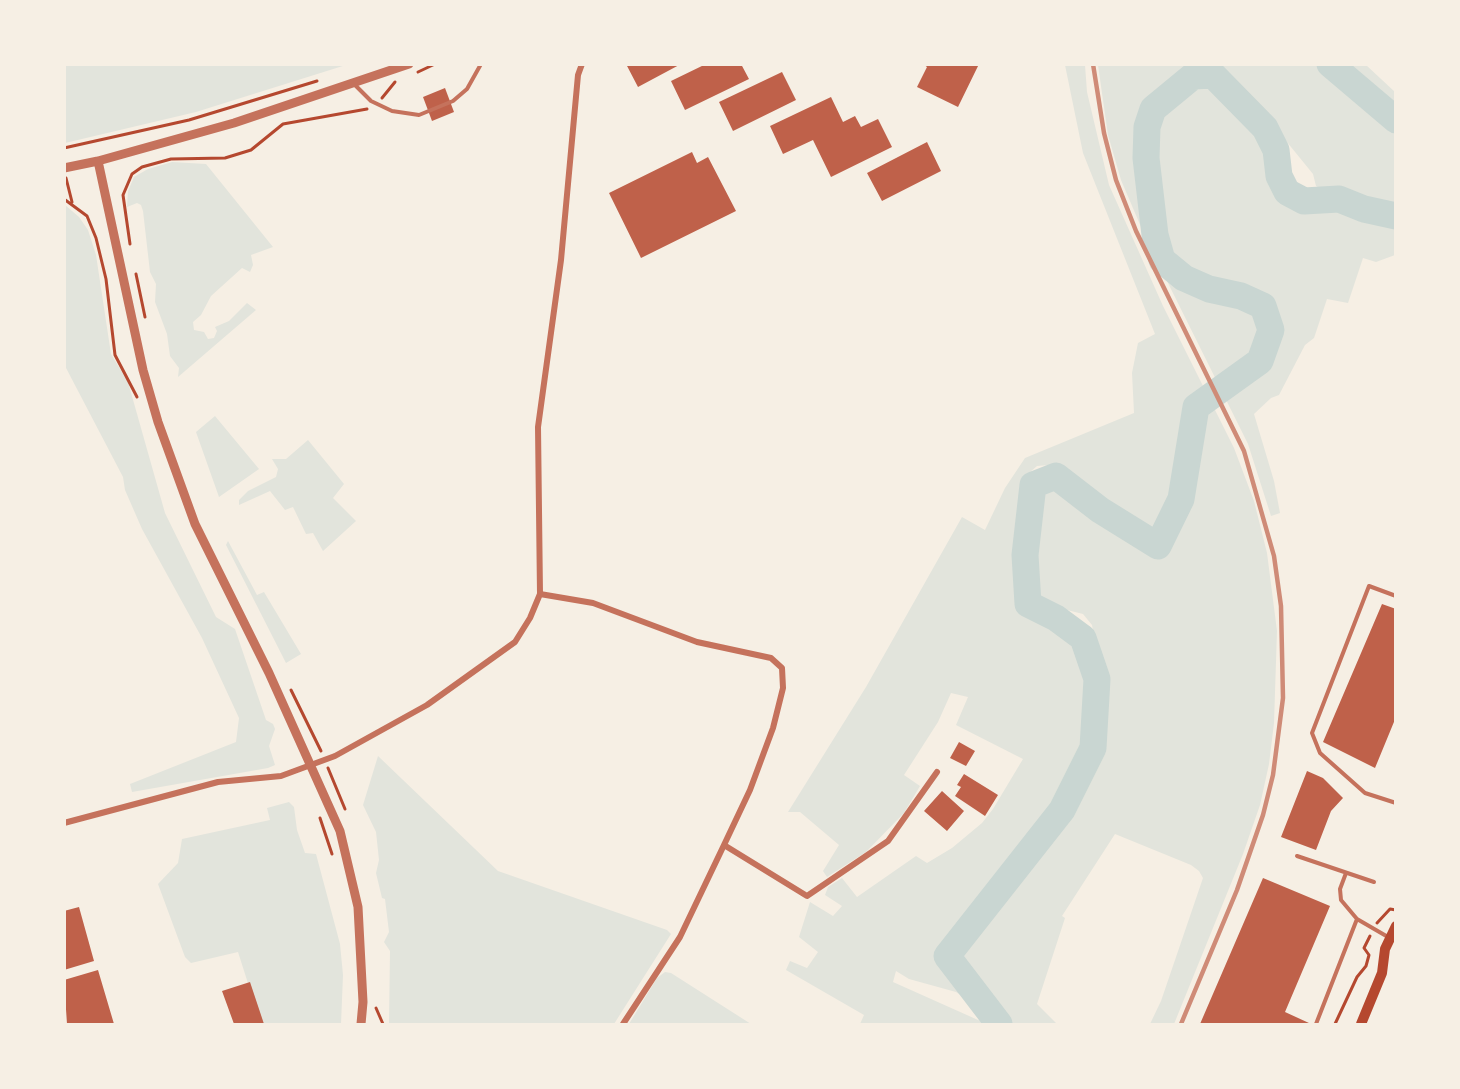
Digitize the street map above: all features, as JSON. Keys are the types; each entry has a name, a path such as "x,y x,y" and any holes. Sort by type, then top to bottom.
{"main road":[{"path":"1361,1024 1382,973 1385,949 1393,940 1395,926"}],"street":[{"path":"64,169 234,123 409,64"},
{"path":"64,823 218,782 281,776 335,756 427,705 515,642 530,618 540,594 538,427 561,260 578,75 582,64"},
{"path":"98,161 143,370 158,422 195,524 269,673 340,831 358,907 363,1002 361,1024"},
{"path":"540,594 593,603 697,642 771,657 782,668 783,688 773,728 750,790 680,937 623,1024"},
{"path":"724,844 807,896 888,841 937,772"}],"lane":[{"path":"354,84 371,101 392,111 419,116 453,101 467,89 481,64"},
{"path":"1395,596 1370,586 1312,733 1320,753 1365,793 1395,803"},
{"path":"1297,856 1374,882"},
{"path":"1346,873 1340,889 1341,900 1356,919 1393,940"},
{"path":"1316,1024 1356,919"}],"path":[{"path":"64,148 189,120 322,79"},
{"path":"132,253 125,223 123,195 132,174 142,167 171,159 225,158 251,150 283,124 328,114 365,110"},
{"path":"64,169 72,202"},
{"path":"64,199 72,202 87,216 96,238 106,279 113,343 118,363"},
{"path":"134,264 146,321"},
{"path":"286,681 309,725"},
{"path":"317,810 333,858"},
{"path":"1379,919 1390,909 1395,910"},
{"path":"1335,1024 1369,958 1364,948"}],"shaded area":[{"path":"65,64 346,65 196,112 65,143"},
{"path":"1065,65 1085,65 1087,92 1109,185 1163,306 1234,448 1254,501 1267,553 1277,631 1274,723 1269,764 1260,805 1243,854 1174,1024 1150,1024 1161,1001 1203,878 1199,871 1191,865 1115,834 1062,916 1065,918 1037,1004 1057,1024 1004,1024 956,992 909,979 896,971 893,982 987,1024 860,1024 864,1015 786,970 790,961 807,968 818,952 799,937 810,902 833,916 842,906 825,895 828,887 842,878 857,897 916,856 927,863 952,848 982,823 1023,759 956,725 968,697 951,693 938,722 904,775 920,786 904,813 866,852 827,877 823,871 839,845 800,812 788,812 866,687 962,517 985,530 1005,488 1025,458 1134,413 1132,373 1138,343 1155,334 1083,153","holes":["1049,465 1061,469 1109,511 1102,518 1056,484 1046,483 1042,486 1030,576 1033,587 1040,597 1063,609 1083,614 1092,625 1101,676 1102,732 1096,760 1077,809 1065,827 1057,822 1083,747 1087,722 1086,663 1076,629 1029,609 1019,590 1016,573 1028,474 1037,466"]},
{"path":"1098,65 1199,65 1151,96 1143,112 1138,136 1141,184 1146,209 1147,226 1144,234 1121,180 1108,135"},
{"path":"1212,65 1321,65 1395,126 1395,209 1388,210 1372,201 1326,192 1316,186 1313,174 1269,120 1217,66"},
{"path":"1342,65 1366,65 1395,92 1395,112"},
{"path":"1200,85 1210,86 1219,91 1256,132 1267,152 1271,172 1283,195 1292,202 1308,207 1342,208 1358,212 1375,221 1395,222 1395,255 1376,262 1363,258 1348,303 1327,299 1314,338 1305,345 1279,395 1271,398 1254,414 1274,481 1280,513 1271,516 1248,444 1166,279 1199,295 1248,306 1258,319 1259,341 1251,359 1259,372 1270,351 1276,318 1275,310 1266,300 1252,292 1201,279 1172,256 1159,223 1153,189 1151,144 1154,124 1159,112 1173,99"},
{"path":"172,162 206,164 273,247 251,255 253,265 250,272 242,268 211,296 201,315 193,322 194,330 204,332 208,339 214,338 217,331 215,327 229,321 247,303 256,310 178,377 179,368 170,356 167,334 155,302 156,284 150,272 143,211 141,205 137,203 127,207 128,191 134,177 148,169"},
{"path":"65,205 79,217 88,230 96,255 111,354 128,382 165,513 216,617 235,629 266,720 273,724 275,729 269,746 275,765 268,768 132,792 130,784 236,742 239,718 202,638 142,529 125,490 123,477 65,366"},
{"path":"215,416 259,469 219,497 196,432"},
{"path":"308,440 344,484 333,498 356,521 323,551 313,533 306,534 293,507 285,510 270,491 239,505 239,500 248,491 276,477 278,469 272,459 286,459"},
{"path":"228,541 257,595 264,592 301,654 286,663 226,545"},
{"path":"378,756 498,871 667,930 671,934 614,1024 389,1024 390,951 384,942 389,932 385,899 382,898 376,873 379,860 376,832 363,805"},
{"path":"289,802 294,807 297,830 305,853 316,854 340,944 343,975 341,1024 261,1024 238,952 191,963 185,957 158,884 178,863 182,839 270,820 267,808"},
{"path":"665,972 671,973 751,1024 629,1024 657,978"}],"building":[{"path":"626,64 681,64 638,87"},
{"path":"706,64 741,64 749,79 685,110 671,81"},
{"path":"923,64 979,64 958,107 917,87 927,67"},
{"path":"782,72 796,100 733,131 719,102"},
{"path":"445,88 454,112 432,121 423,97"},
{"path":"831,97 843,122 855,116 861,127 878,119 892,147 831,177 813,140 783,154 770,126"},
{"path":"927,142 941,171 882,201 867,173"},
{"path":"692,152 697,163 708,157 736,211 641,258 609,193"},
{"path":"1382,604 1396,609 1396,717 1375,768 1323,742"},
{"path":"959,742 975,751 966,766 950,758"},
{"path":"1307,771 1323,778 1343,798 1331,811 1316,850 1281,837"},
{"path":"964,774 998,795 985,816 955,796 961,787 957,785"},
{"path":"942,791 964,811 947,831 924,811"},
{"path":"1263,878 1330,906 1285,1012 1309,1023 1200,1024"},
{"path":"79,907 94,961 64,970 64,911"},
{"path":"98,970 114,1024 67,1024 64,980"},
{"path":"250,982 264,1024 234,1024 222,991"}],"waterway":[{"path":"1330,64 1396,120"},
{"path":"999,1024 947,956 1062,810 1093,748 1097,679 1083,638 1056,618 1028,604 1025,555 1033,485 1056,476 1100,510 1158,546 1181,499 1196,407 1260,361 1271,330 1263,306 1241,296 1209,289 1184,278 1162,260 1155,235 1146,158 1147,127 1153,109 1193,76 1213,75 1265,128 1276,150 1279,176 1287,192 1304,201 1339,199 1364,209 1396,216"}],"railway":[{"path":"1093,64 1104,133 1116,180 1136,231 1244,451 1274,556 1281,606 1283,698 1273,775 1263,815 1237,890 1181,1024"}]}
